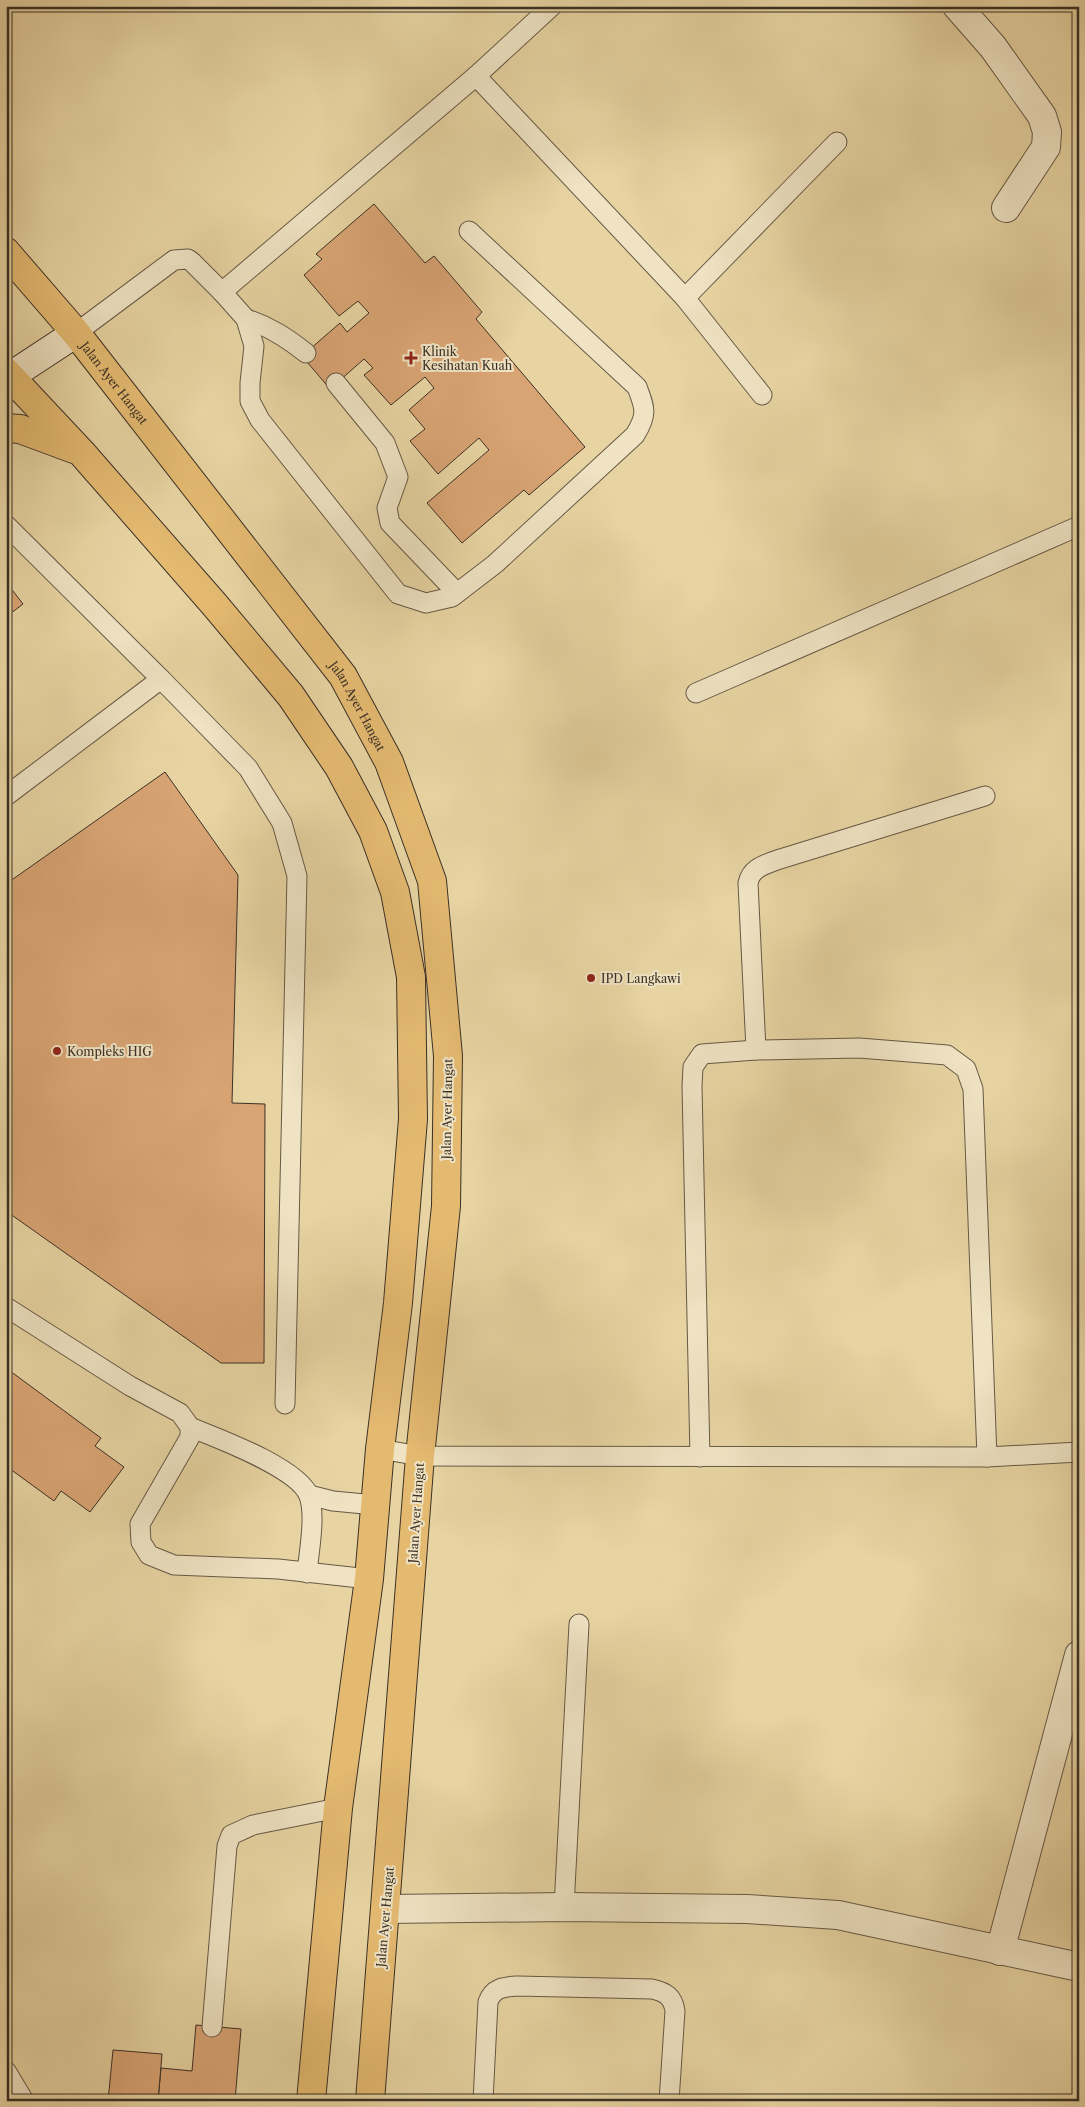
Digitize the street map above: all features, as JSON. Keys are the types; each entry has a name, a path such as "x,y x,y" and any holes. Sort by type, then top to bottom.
{"main road":[{"name":"Jalan Ayer Hangat","path":"6,252 76,333 344,676 389,762 432,881 448,1056 446,1196 420,1456 370,2101"},
{"path":"8,376 80,452 214,604 291,696 339,767 373,832 396,892 411,977 413,1119 398,1303 380,1450 368,1579 338,1808 311,2101"},
{"path":"6,428 20,429 80,452"}],"street":[{"path":"957,6 993,47 1042,116 1048,132 1046,146 1006,208"},
{"path":"8,376 76,333"},
{"path":"1000,1951 1079,1655"},
{"path":"386,1909 564,1907 747,1909 838,1915 1079,1967"}],"lane":[{"path":"222,292 476,76 552,6"},
{"path":"476,76 685,298 762,395"},
{"path":"685,298 837,142"},
{"path":"76,333 174,260 188,259 192,262 246,319 254,346 250,401 260,420 398,594 426,604 452,597 495,564 636,435 643,422 645,408 637,387 470,232"},
{"path":"246,319 263,324 284,336 306,353"},
{"path":"336,383 385,443 398,477 387,508 390,523 457,593"},
{"path":"6,525 248,768 282,823 297,876 285,1404"},
{"path":"696,693 1079,526"},
{"path":"6,796 161,679"},
{"path":"756,1050 748,883 750,876 756,868 985,796"},
{"path":"700,1457 693,1067 702,1054 756,1050 859,1048 947,1055 966,1069 973,1089 988,1457"},
{"path":"6,1307 130,1386 180,1413 190,1427 267,1460 300,1484 309,1495 312,1518 306,1573"},
{"path":"190,1427 190,1437 140,1524 141,1542 149,1555 174,1565 278,1569 368,1579"},
{"path":"380,1450 420,1456 700,1457 988,1457 1079,1452"},
{"path":"309,1495 333,1501 375,1505"},
{"path":"564,1907 579,1624"},
{"path":"212,2026 227,1846 231,1834 252,1825 338,1808"},
{"path":"482,2101 488,2002 490,1996 496,1990 517,1986 652,1989 666,1994 670,1998 675,2011 669,2101"},
{"path":"6,2070 24,2101"}],"building":[{"path":"374,204 425,263 434,256 482,312 476,319 585,447 529,495 524,490 462,543 427,503 489,450 479,438 438,474 410,441 425,429 409,410 434,388 425,377 391,405 364,375 373,368 364,359 330,389 302,356 340,323 347,332 369,313 358,301 339,316 304,275 322,259 316,254"},
{"path":"6,582 23,604 6,617"},
{"path":"165,772 238,875 232,1103 265,1104 264,1363 221,1363 6,1211 6,884"},
{"path":"6,1368 101,1438 95,1446 124,1467 90,1512 61,1491 54,1501 6,1466"},
{"path":"196,2025 241,2029 235,2101 158,2101 161,2068 192,2071"},
{"path":"113,2050 162,2054 158,2101 108,2101"}],"place":[{"name":"Klinik Kesihatan Kuah","path":"411,358"},
{"name":"IPD Langkawi","path":"591,978"},
{"name":"Kompleks HIG","path":"57,1051"}]}
